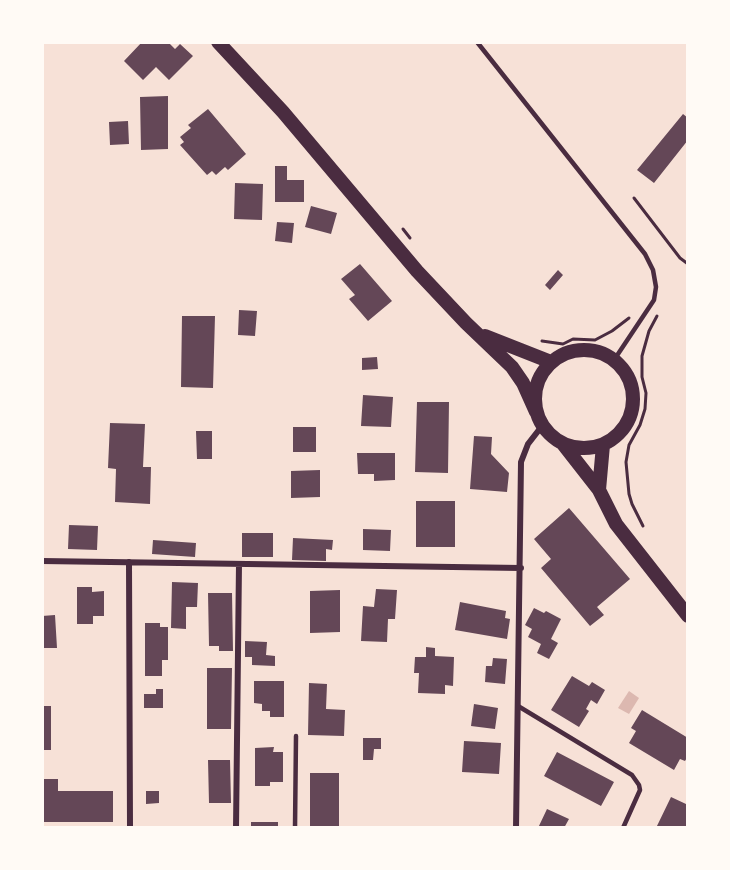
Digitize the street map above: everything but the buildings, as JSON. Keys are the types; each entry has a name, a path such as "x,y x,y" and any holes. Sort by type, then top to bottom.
{"main road":[{"path":"218,42 283,112 387,237 515,372 542,426 563,444 599,490 616,524 688,616"},
{"path":"475,331 551,362"},
{"path":"536,412 534,398 542,373 551,362 566,354 582,350 599,352 614,360 625,373 632,388 633,405 628,422 617,435 603,445 586,449 563,444"},
{"path":"599,490 603,445"}],"street":[{"path":"516,828 521,462 528,444 542,426"},
{"path":"42,561 520,568"},
{"path":"129,562 130,828"},
{"path":"237,828 239,564"}],"lane":[{"path":"477,42 645,254 654,270 655,295 651,307 614,360"},
{"path":"518,706 632,775 640,790 623,828"},
{"path":"295,828 296,736"}],"path":[{"path":"634,198 680,258 688,264"},
{"path":"403,229 410,238"},
{"path":"643,526 632,504 625,473 629,445 640,425 645,409 646,393 642,377 642,356 649,331 659,311 651,307"},
{"path":"541,341 563,344 573,339 595,340 618,327 634,313"}],"shaded area":[{"path":"629,691 639,698 629,714 618,708"}]}
